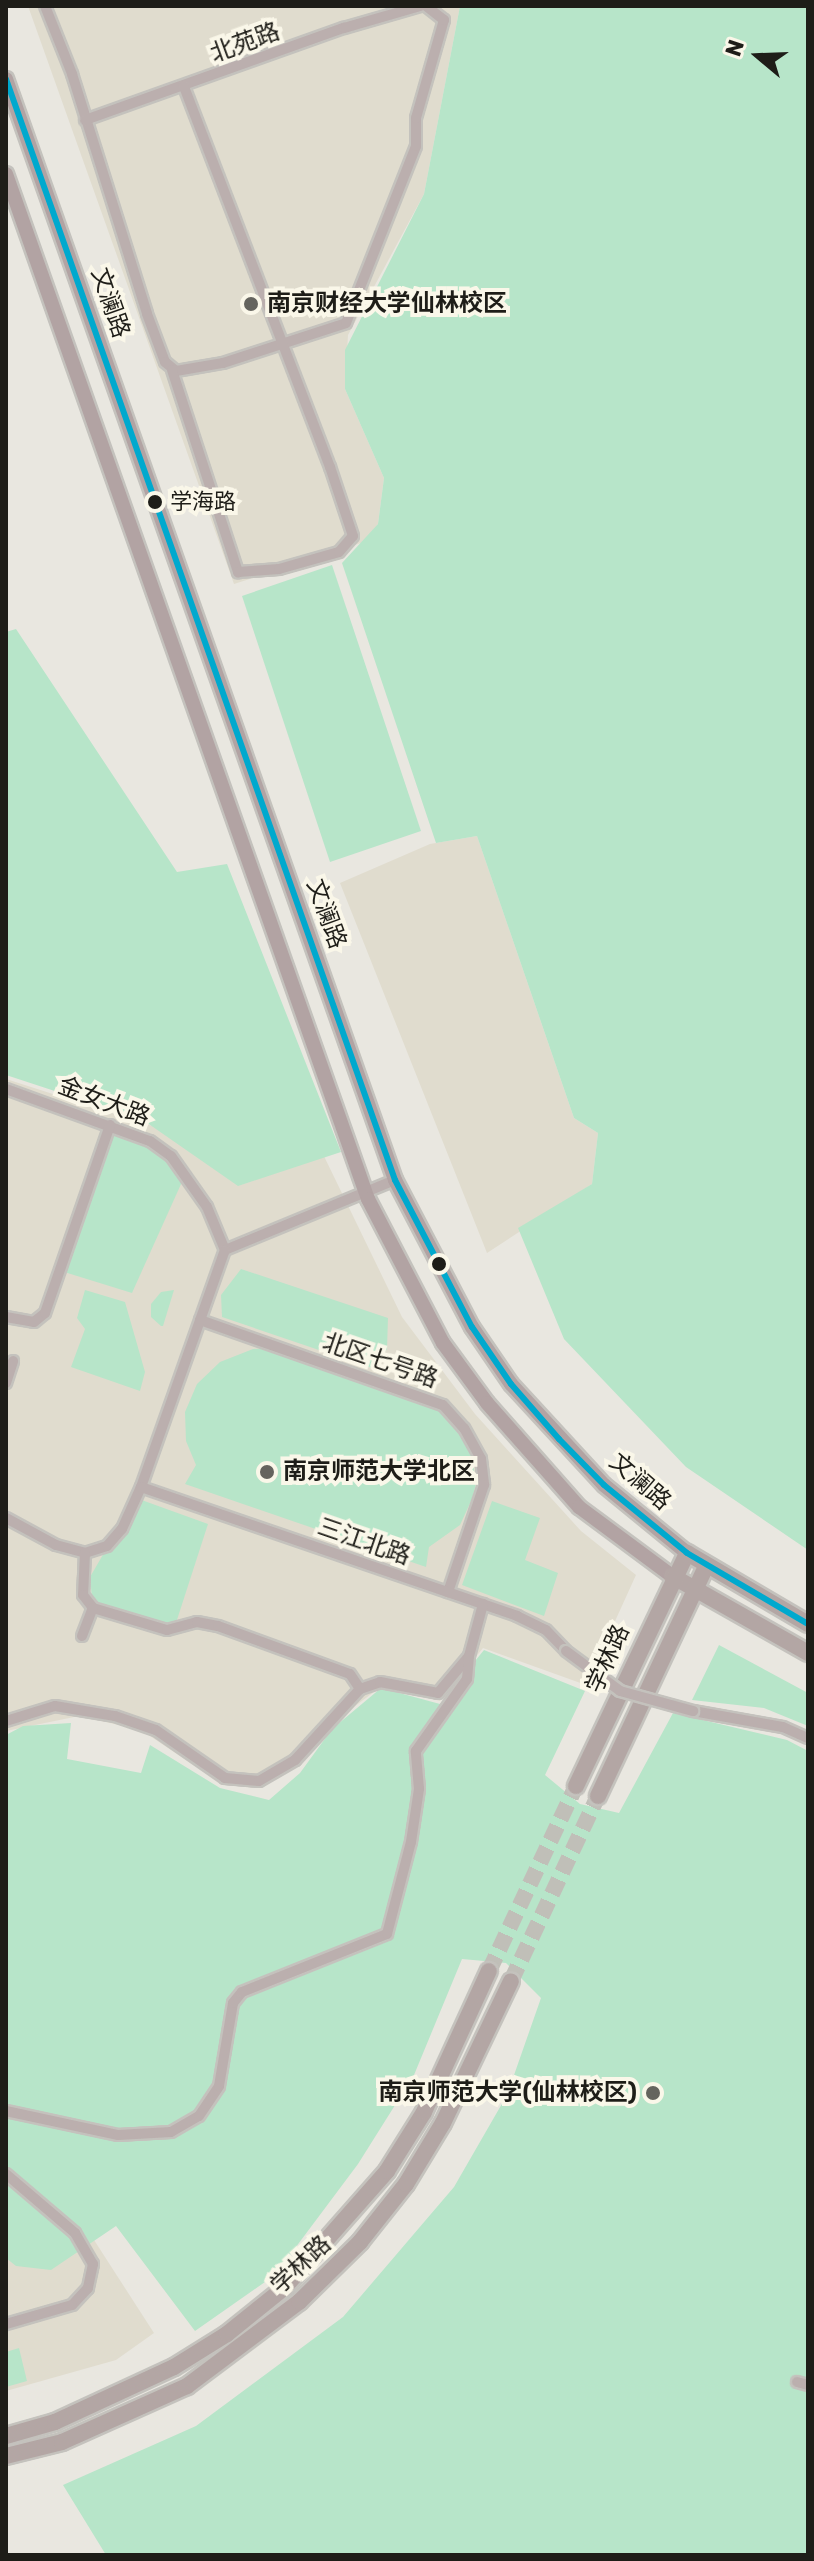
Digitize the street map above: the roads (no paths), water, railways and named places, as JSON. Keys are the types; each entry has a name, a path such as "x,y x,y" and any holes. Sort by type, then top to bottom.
{"main road":[{"name":"文澜路","path":"6,79 395,1180 472,1327 511,1384 604,1485 706,1567 808,1624"},
{"path":"6,174 366,1192 443,1343 487,1403 579,1507 672,1576 808,1653"},
{"name":"学林路","path":"576,1786 672,1576 687,1553"},
{"name":"学林路","path":"598,1796 706,1567"},
{"name":"学林路","path":"6,2436 83,2411 174,2367 227,2334 284,2288 387,2171 424,2112 489,1971"},
{"name":"学林路","path":"6,2456 62,2442 187,2386 299,2302 360,2242 406,2184 443,2123 511,1981"}],"street":[{"path":"45,6 147,314 172,370 238,572 279,569 339,552 353,536 184,86"},
{"name":"北苑路","path":"85,120 344,28 420,6"},
{"path":"172,370 223,363 346,323 374,261 416,146 416,118 444,20 426,6"},
{"name":"金女大路","path":"6,1089 150,1141 171,1156 207,1207 225,1250"},
{"path":"6,1317 34,1322 45,1313 110,1125"},
{"path":"6,1518 56,1545 85,1553 107,1546 122,1529 141,1487 225,1250 344,1197 395,1180"},
{"name":"北区七号路","path":"200,1320 443,1405 464,1428 481,1459 484,1485 448,1592"},
{"path":"6,1383 13,1361"},
{"name":"三江北路","path":"141,1487 483,1604 546,1630 566,1651 620,1691 693,1711 783,1727 808,1738"},
{"path":"85,1553 83,1595 93,1608 167,1630 197,1622 218,1626 350,1674 360,1689"},
{"path":"6,2111 118,2135 171,2132 199,2116 219,2086 233,2003 242,1992 387,1934 411,1842 419,1789 416,1751 467,1679 469,1656 483,1604"},
{"path":"82,1636 93,1608"},
{"path":"6,1721 55,1706 115,1716 156,1730 225,1778 259,1781 295,1760 360,1689 380,1682 438,1693 469,1656"},
{"path":"6,2174 75,2233 93,2264 88,2288 72,2305 6,2324"}],"tunnel":[{"path":"489,1971 576,1786"},
{"path":"511,1981 598,1796"}],"place":[{"name":"南京财经大学仙林校区","path":"251,304"},
{"name":"学海路","path":"155,502"},
{"name":"南京师范大学北区","path":"267,1472"},
{"name":"南京师范大学(仙林校区)","path":"653,2093"}]}
